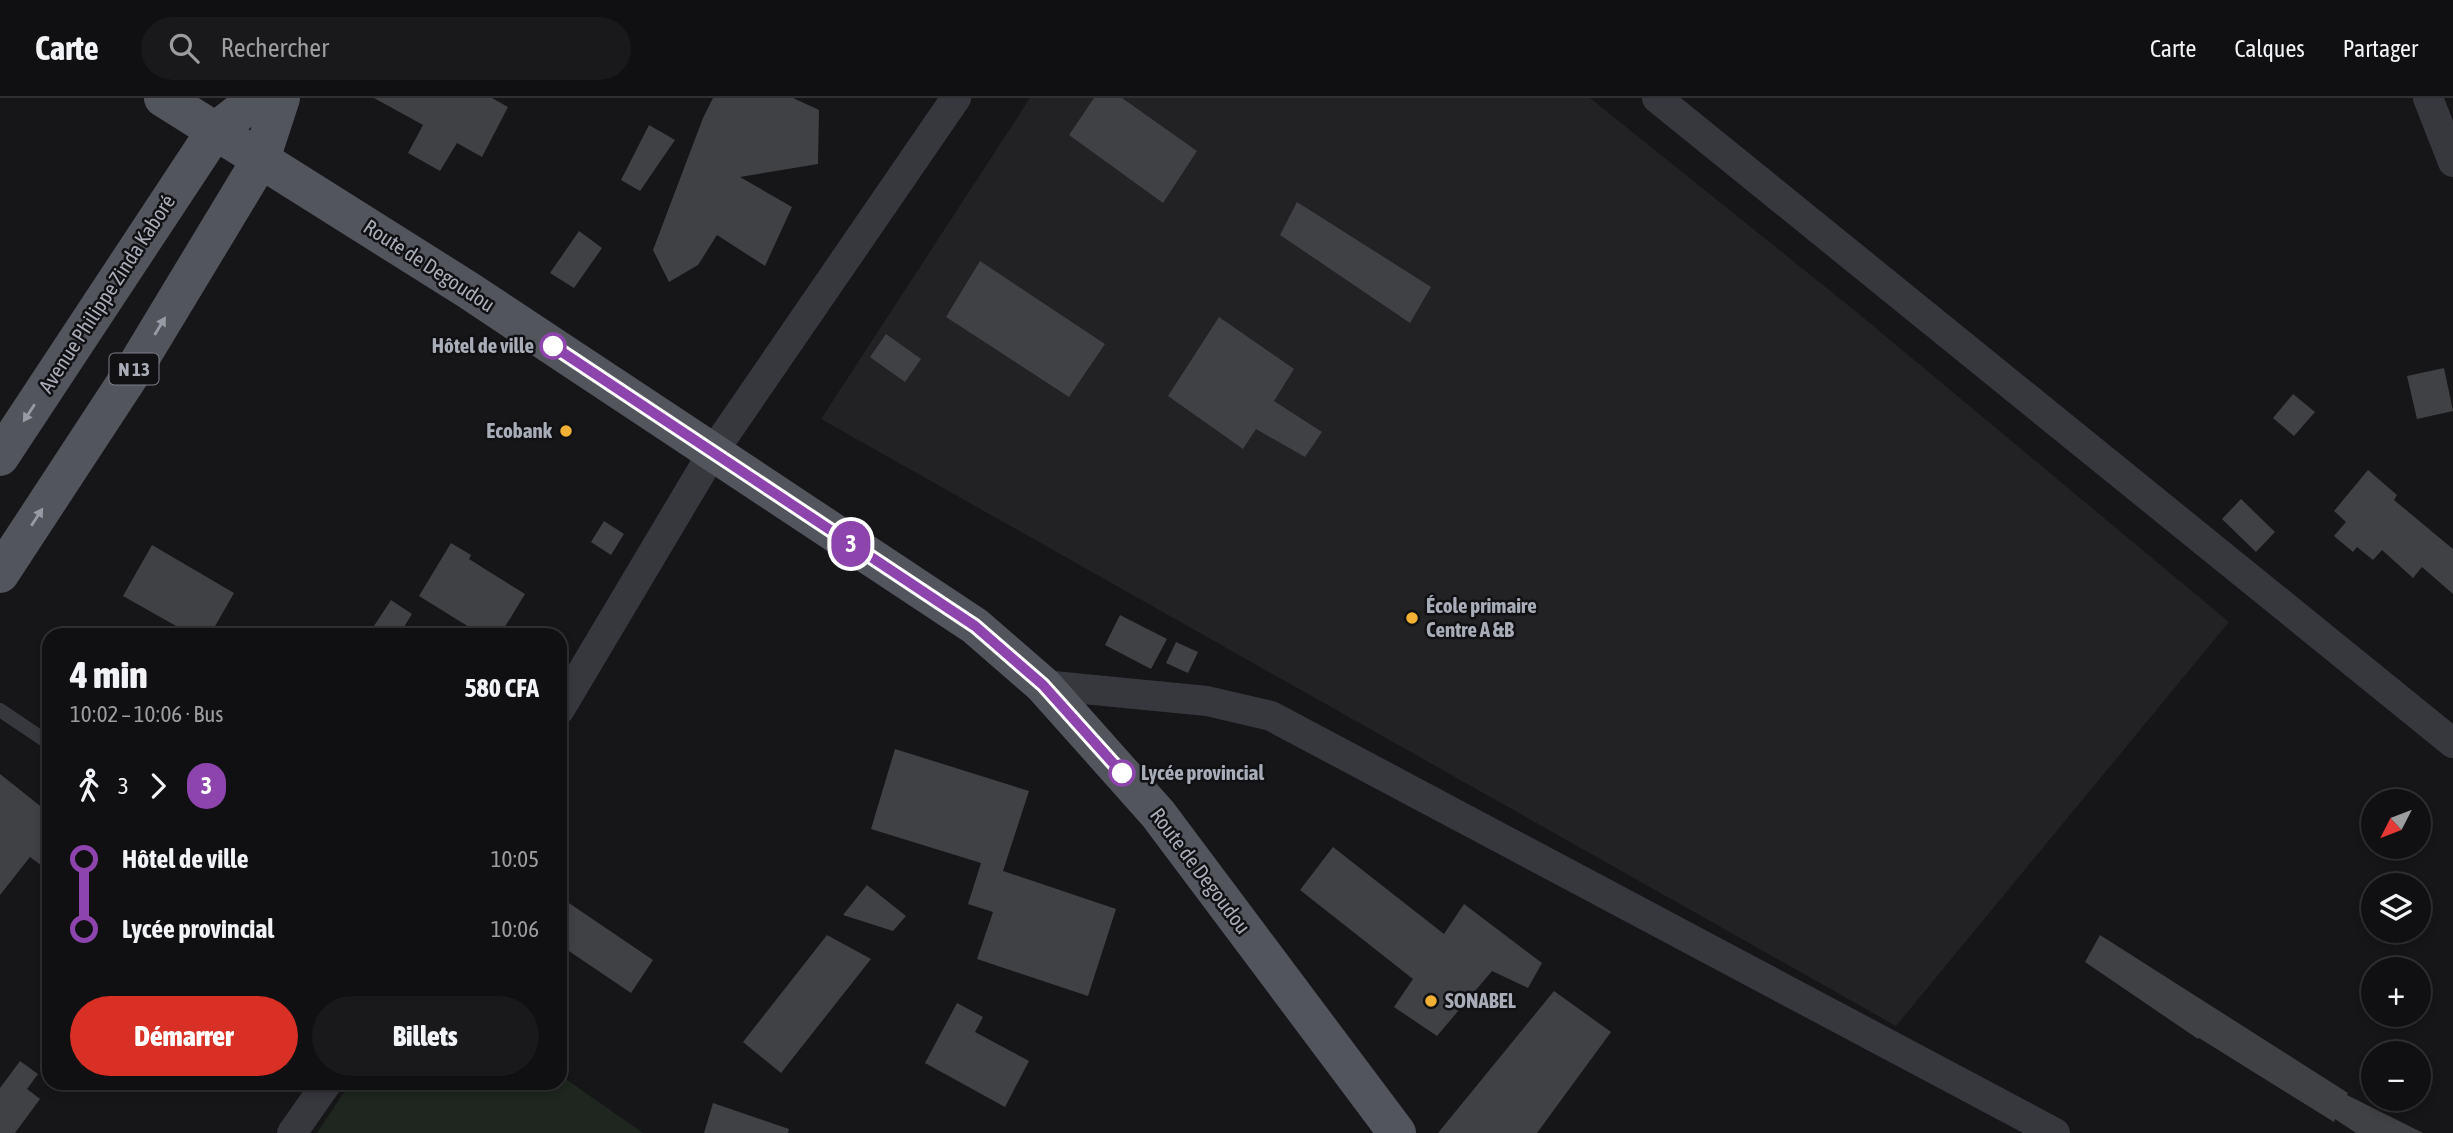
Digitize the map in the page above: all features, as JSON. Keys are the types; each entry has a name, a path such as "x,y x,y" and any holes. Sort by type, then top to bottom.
{"main road":[{"name":"Route de Degoudou","path":"163,98 468,290 975,626 1043,685 1158,814 1397,1133"},
{"name":"N 13","path":"0,574 133,371 239,146 258,98"},
{"name":"N 13","path":"239,146 281,98"},
{"name":"Avenue Philippe Zinda Kaboré","path":"0,457 239,146"}],"street":[{"path":"567,697 713,452 956,98"},
{"path":"1657,98 2453,743"},
{"path":"2428,98 2453,162"},
{"path":"1043,685 1207,701 1271,716 2055,1133"},
{"path":"292,1133 322,1090"}],"lane":[{"path":"0,710 42,738"}],"shaded area":[{"name":"École primaire Centre A &B","path":"1030,98 1590,98 1854,310 2229,622 1896,1026 821,419"},
{"path":"567,1080 643,1133 317,1133 345,1090 567,1090"}],"building":[{"path":"374,98 492,98 508,107 482,157 457,143 440,171 408,153 423,125"},
{"path":"713,98 793,98 819,110 818,164 740,177 792,207 765,266 717,235 698,265 669,282 653,250"},
{"path":"1094,98 1122,98 1197,151 1163,203 1069,135"},
{"path":"649,125 675,140 640,191 621,180"},
{"path":"1297,202 1431,287 1410,323 1280,235"},
{"path":"579,231 602,248 574,288 550,273"},
{"path":"980,261 1105,344 1069,397 946,317"},
{"path":"1219,317 1294,369 1274,401 1322,432 1305,457 1256,429 1243,449 1168,396"},
{"path":"886,334 921,359 905,382 870,357"},
{"path":"2444,368 2453,411 2417,419 2407,376"},
{"path":"2293,394 2315,412 2294,436 2273,418"},
{"path":"2368,470 2397,495 2394,500 2453,549 2453,594 2422,567 2413,578 2382,550 2373,560 2357,547 2353,552 2334,536 2346,522 2334,511"},
{"path":"2241,499 2275,532 2256,552 2222,519"},
{"path":"604,521 624,534 611,555 591,542"},
{"path":"451,543 471,555 469,559 525,594 504,628 471,628 419,596"},
{"path":"152,545 234,593 214,628 180,628 123,596"},
{"path":"391,600 412,614 403,628 373,628"},
{"path":"1120,615 1167,639 1151,669 1105,645"},
{"path":"1176,642 1198,652 1188,673 1166,663"},
{"path":"895,749 1029,791 1003,871 1116,909 1088,996 977,959 993,912 968,904 981,863 871,829"},
{"path":"0,774 42,807 42,866 30,857 0,895"},
{"path":"1333,847 1444,934 1464,904 1542,963 1528,988 1492,971 1437,1036 1394,1007 1413,979 1300,890"},
{"path":"867,885 906,916 893,931 843,915"},
{"path":"567,902 653,960 631,993 567,950"},
{"path":"827,935 871,959 781,1073 743,1042"},
{"path":"2100,935 2348,1093 2347,1095 2361,1102 2361,1111 2379,1111 2423,1133 2356,1133 2335,1119 2334,1122 2198,1039 2085,962"},
{"path":"1554,991 1611,1032 1537,1133 1438,1133"},
{"path":"957,1003 983,1017 975,1032 1029,1061 1005,1107 925,1063"},
{"path":"20,1061 38,1074 27,1089 40,1099 15,1133 0,1133 0,1088"},
{"path":"713,1103 789,1129 788,1133 704,1133"}],"bus line":[{"name":"3","path":"553,346 975,626 1043,685 1122,773"}],"place":[{"name":"Hôtel de ville","path":"553,346"},
{"name":"Ecobank","path":"566,431"},
{"name":"École primaire Centre A &B","path":"1412,618"},
{"name":"Lycée provincial","path":"1122,773"},
{"name":"SONABEL","path":"1431,1001"}]}
